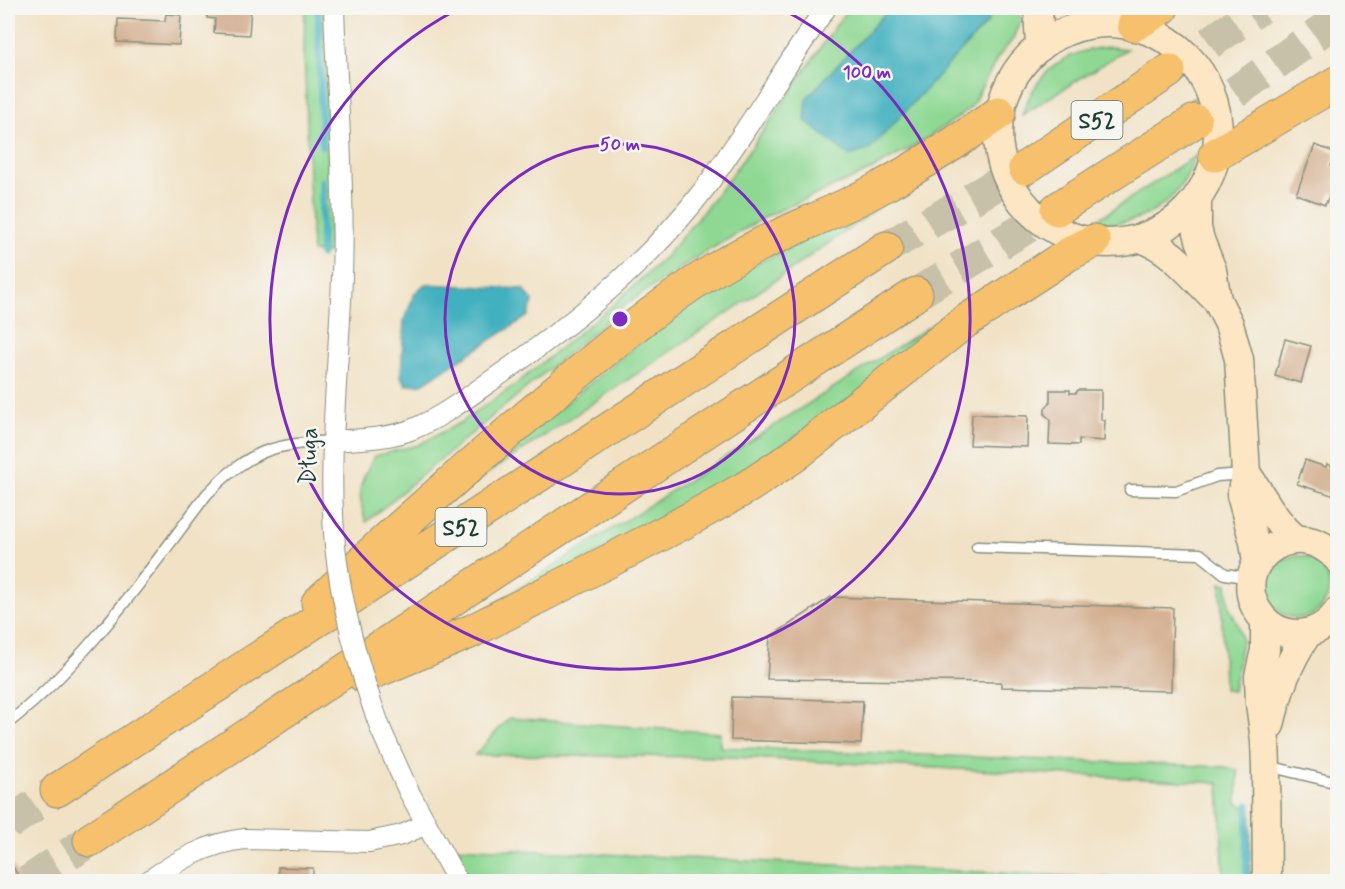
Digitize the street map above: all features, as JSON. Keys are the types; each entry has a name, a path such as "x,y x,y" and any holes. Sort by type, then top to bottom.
{"highway":[{"path":"1134,24 1162,8"},
{"name":"S52","path":"1025,168 1170,71"},
{"path":"1215,155 1338,82"},
{"path":"263,657 373,549 573,377 659,308 714,270 765,242 876,190 999,113"},
{"name":"S52","path":"1057,209 1195,121"},
{"path":"296,704 472,631 680,525 741,491 794,456 966,321 1067,255 1094,241"},
{"name":"S52","path":"57,790 886,248"},
{"name":"S52","path":"90,840 688,442 916,294"}],"street":[{"name":"Długa","path":"334,8 341,163 342,276 333,441 335,546 348,623 381,730 403,780 458,882"},
{"path":"333,441 398,434 429,421 523,359 626,275 662,239 704,189 744,133 826,8"},
{"path":"1038,8 1040,47"},
{"path":"1076,16 1103,23 1134,24 1153,31 1171,43 1198,69 1214,103 1217,121 1215,155 1211,170 1197,197 1172,222 1141,238 1121,242 1094,241 1078,238 1044,222 1016,193 1006,175 1000,156 999,113 1013,77 1025,61 1040,47 1061,33 1076,16"},
{"path":"1197,197 1197,228 1212,270 1217,300 1229,324 1239,359 1246,473 1241,495 1254,542 1252,597 1265,621 1282,631 1308,633 1325,625 1337,613"},
{"path":"1141,238 1171,254 1217,300"},
{"path":"1246,473 1260,492 1276,521 1296,539"},
{"path":"1254,571 1262,555 1278,544 1296,539 1316,542 1338,559"},
{"path":"1265,621 1266,640 1259,676 1266,754 1267,882"},
{"path":"1266,754 1276,699 1285,671 1293,654 1308,633"},
{"path":"147,882 195,852 230,840 369,842 402,835 426,824"}],"lane":[{"path":"8,723 64,674 94,640 207,494 228,473 251,457 274,447 295,443 333,441"},
{"path":"1130,490 1176,491 1217,476 1246,473"},
{"path":"977,547 1200,554 1226,574 1254,571"},
{"path":"1266,754 1292,771 1338,783"}],"green space":[{"path":"305,8 323,8 329,253 312,252 304,52"},
{"path":"848,8 1019,8 1020,21 1013,39 998,57 971,107 956,119 913,147 865,173 767,216 699,256 629,302 366,522 360,495 362,480 375,456 418,445 460,423 516,384 614,304 667,255 715,197 752,147"},
{"path":"1110,47 1127,49 1022,115 1035,87 1054,66 1079,53"},
{"path":"1195,156 1179,188 1157,209 1127,221 1092,223"},
{"path":"897,193 744,302 445,502 667,320 719,283"},
{"path":"959,312 863,389 716,493 485,610 935,323"},
{"path":"1298,556 1320,565 1329,587 1320,609 1298,618 1276,609 1267,587 1276,565"},
{"path":"1221,583 1227,584 1229,607 1239,627 1242,640 1233,691 1224,690"},
{"path":"509,718 720,733 720,747 1225,767 1238,770 1237,803 1251,811 1250,881 1224,881 1219,783 733,757 475,755"},
{"path":"454,847 1172,881 470,882"}],"water":[{"path":"890,8 989,8 988,22 870,149 850,156 805,121 807,98"},
{"path":"425,284 523,289 533,301 528,316 422,384 406,385 401,377 404,320 415,293"}],"building":[{"path":"208,8 251,8 249,35 214,33 215,19 207,18"},
{"path":"166,14 181,15 179,45 117,42 118,19 165,21"},
{"path":"1315,145 1336,153 1331,166 1338,168 1336,180 1338,195 1331,192 1325,205 1296,194"},
{"path":"1285,339 1311,346 1301,383 1275,376"},
{"path":"1050,390 1070,390 1070,393 1076,393 1078,390 1101,390 1101,420 1105,420 1104,441 1079,439 1079,445 1049,444 1050,419 1045,415 1045,408 1050,403"},
{"path":"972,414 1028,416 1027,447 970,445"},
{"path":"1305,460 1326,467 1327,464 1338,468 1338,497 1297,484"},
{"path":"831,597 1173,608 1171,691 1001,687 1001,682 767,679 770,637"},
{"path":"732,697 863,701 861,744 731,740"},
{"path":"8,859 22,882 8,882"},
{"path":"278,867 313,868 313,882 278,882"},
{"path":"391,878 423,879 423,882 391,882"}],"waterway":[{"path":"318,8 322,146"},
{"path":"321,255 322,181"},
{"path":"1246,882 1248,805"}],"tunnel":[{"path":"1169,71 1260,8"},
{"path":"1195,121 1338,19"},
{"path":"886,248 1025,168"},
{"path":"916,294 1057,209"},
{"path":"8,824 57,790"},
{"path":"28,882 90,840"}]}
